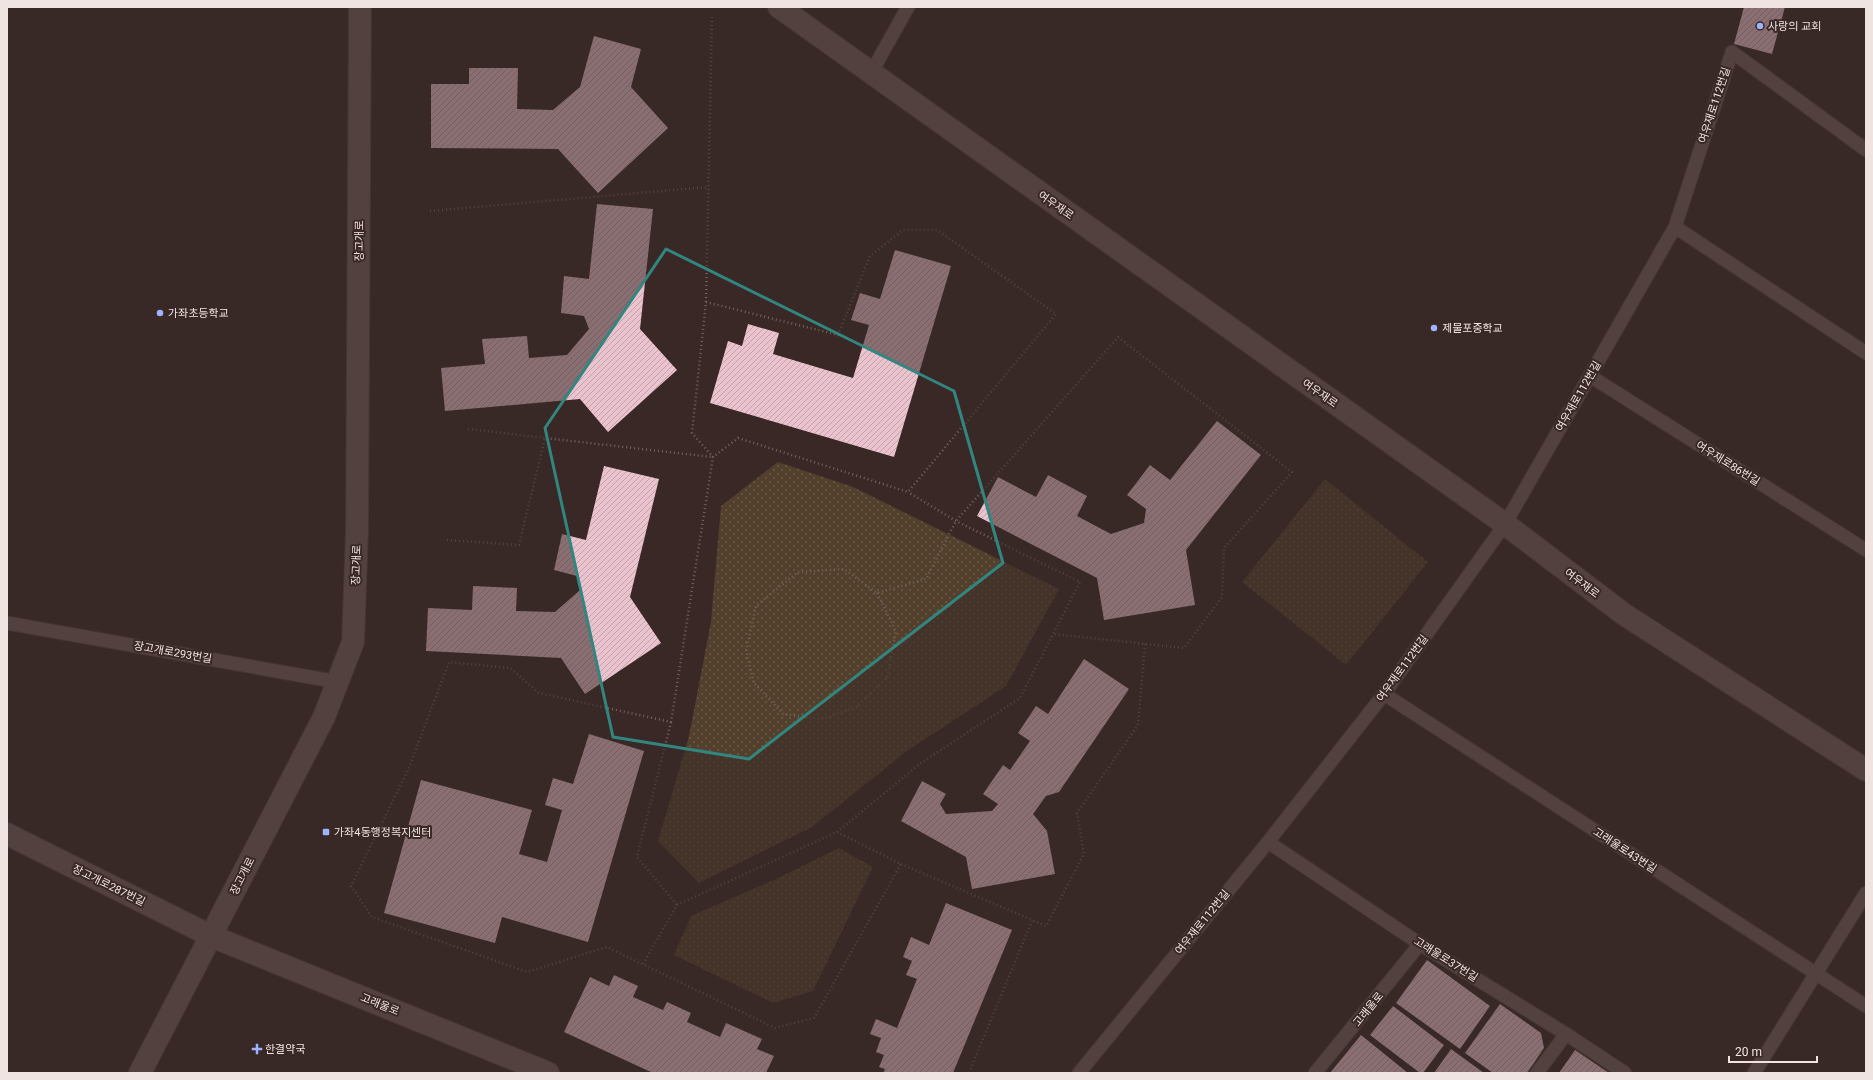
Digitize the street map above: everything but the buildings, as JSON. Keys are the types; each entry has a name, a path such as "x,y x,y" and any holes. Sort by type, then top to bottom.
{"street":[{"name":"장고개로","path":"140,1073 324,717 354,642 357,515 360,7"},
{"name":"여우재로","path":"779,7 1505,524 1626,615 1866,770"},
{"name":"장고개로287번길","path":"7,834 211,936"},
{"name":"고래울로","path":"211,936 548,1073"}],"lane":[{"path":"871,73 908,7"},
{"name":"여우재로112번길","path":"1079,1073 1268,842 1384,694 1505,524 1675,227 1732,52 1866,150"},
{"path":"1675,227 1866,353"},
{"name":"여우재로86번길","path":"1590,376 1866,550"},
{"name":"장고개로293번길","path":"7,623 338,682"},
{"name":"고래울로43번길","path":"1384,694 1866,1006"},
{"name":"고래울로37번길","path":"1268,842 1420,944 1566,1034 1625,1073"},
{"path":"1754,1073 1866,893"},
{"name":"고래울로","path":"1315,1073 1420,944"},
{"path":"1537,1073 1566,1034"}],"path":[{"path":"712,17 706,302 692,433 713,457"},
{"path":"430,211 708,187"},
{"path":"706,302 838,335 870,256 903,230 937,230 1056,314 908,492"},
{"path":"877,593 926,579 956,521 1118,337 1292,472 1224,548 1222,597 1184,648 1053,634"},
{"path":"468,429 713,457 738,438 908,492 956,521 1080,582 1020,698 920,763 837,832 677,906 643,964"},
{"path":"447,540 519,545 545,438"},
{"path":"677,906 638,857 671,722 713,457"},
{"path":"844,569 877,593 896,631 887,678 856,707 823,719 783,714 754,683 746,651 756,606 798,572 844,569"},
{"path":"837,832 901,864 1046,926 1084,854 1078,813 1138,725 1145,644"},
{"path":"671,722 539,693 510,668 449,662 408,770 351,886 372,917 527,972 607,947 775,1028 814,1018 901,864"},
{"path":"969,1073 1032,921"}],"highlighted area":[{"path":"666,249 954,391 1003,563 749,759 613,737 545,428"}],"shaded area":[{"path":"778,462 853,487 1059,589 1006,686 907,751 812,827 699,883 658,841 689,736 711,622 721,506"},
{"path":"1325,479 1428,562 1346,665 1242,582"},
{"path":"839,848 873,867 813,991 773,1003 674,955 691,916 778,878"}],"place":[{"name":"사랑의 교회","path":"1760,26"},
{"name":"가좌초등학교","path":"160,313"},
{"name":"제물포중학교","path":"1434,328"},
{"name":"가좌4동행정복지센터","path":"326,832"},
{"name":"한결약국","path":"257,1049"}]}
